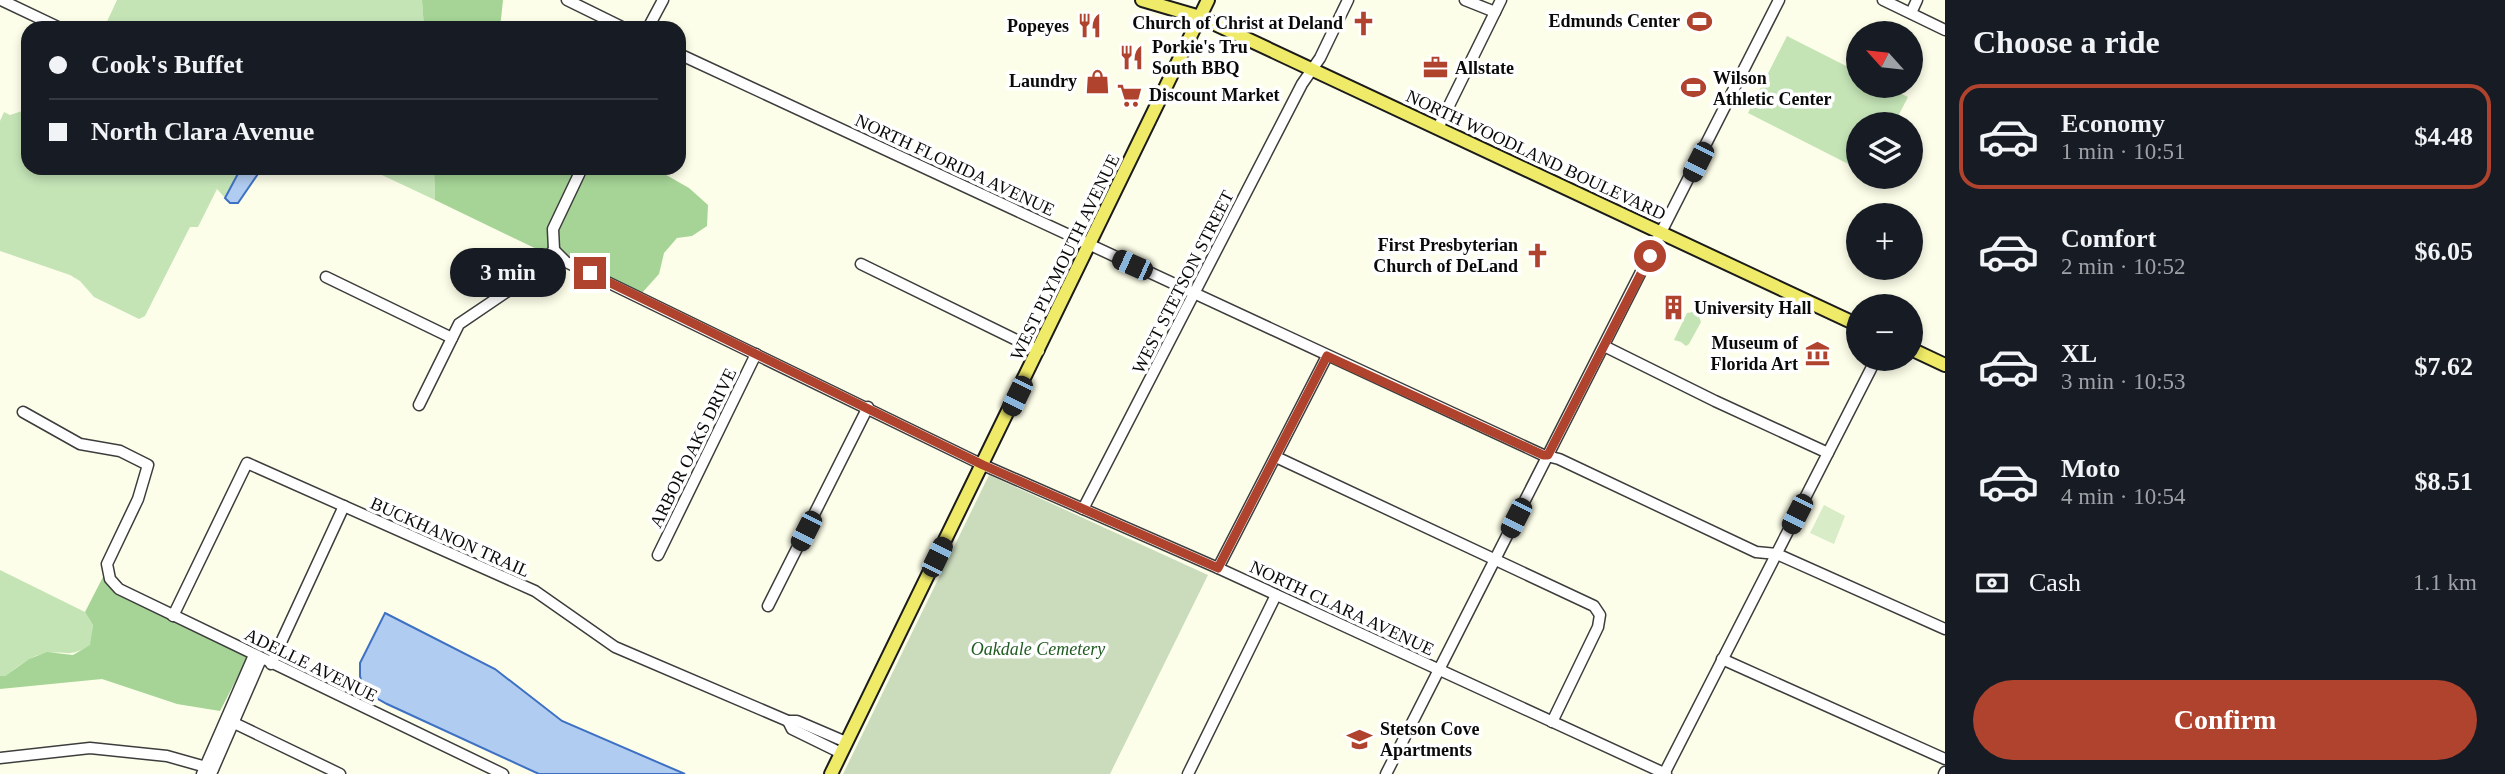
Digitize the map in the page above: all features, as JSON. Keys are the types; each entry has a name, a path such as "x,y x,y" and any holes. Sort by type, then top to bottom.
{"main road":[{"name":"NORTH WOODLAND BOULEVARD","path":"1142,0 1199,17 1846,319"},
{"name":"NORTH WOODLAND BOULEVARD","path":"1174,0 1199,17"},
{"name":"WEST PLYMOUTH AVENUE","path":"831,774 1208,0"},
{"path":"1923,355 1945,365"}],"street":[{"path":"1,0 45,21"},
{"path":"567,0 610,21"},
{"path":"652,21 663,0"},
{"name":"WEST STETSON STREET","path":"1083,509 1348,0"},
{"path":"1465,0 1494,12"},
{"path":"1438,128 1501,0"},
{"path":"1386,774 1779,0"},
{"path":"1883,0 1945,30"},
{"path":"1911,13 1917,0"},
{"name":"NORTH FLORIDA AVENUE","path":"686,57 1327,356 1756,552 1777,554 1945,629"},
{"path":"419,405 459,324 530,276 554,250 553,229 579,175"},
{"name":"NORTH CLARA AVENUE","path":"554,250 566,262 983,465 1218,568 1664,774"},
{"path":"862,264 1039,351"},
{"path":"326,277 452,338"},
{"path":"1604,346 1828,453"},
{"name":"ARBOR OAKS DRIVE","path":"658,555 756,354"},
{"path":"1218,568 1327,356"},
{"path":"1664,774 1870,371"},
{"path":"768,606 868,407"},
{"name":"ADELLE AVENUE","path":"23,412 80,444 120,451 148,465 138,499 109,557 107,571 119,589 503,774"},
{"path":"1276,457 1594,606 1600,615 1598,627 1552,722"},
{"name":"BUCKHANON TRAIL","path":"173,616 247,463 535,592 615,647 788,721 797,720 844,748"},
{"path":"208,771 262,659 344,506"},
{"path":"1188,774 1276,596"},
{"path":"208,771 262,659"},
{"path":"1722,659 1945,759"},
{"path":"232,722 340,774"},
{"path":"0,758 90,748 167,756 208,771"}],"green space":[{"path":"117,0 422,0 424,21 107,21"},
{"path":"422,0 503,0 501,21 424,21"},
{"path":"1787,36 1846,66 1846,98 1907,98 1900,112 1846,112 1846,163 1748,113"},
{"path":"21,111 21,175 237,175 225,198 217,189 198,227 190,227 145,316 139,319 94,297 80,281 70,275 0,251 0,121 4,112 10,115"},
{"path":"382,175 434,175 435,200"},
{"path":"434,175 573,175 549,227 549,248 545,253 435,200"},
{"path":"584,175 666,175 689,188 708,205 707,226 692,236 677,238 664,253 659,274 641,294 569,258 558,248 557,230"},
{"path":"1696,309 1701,322 1686,346 1674,340 1687,313"},
{"name":"Oakdale Cemetery","path":"989,475 1208,575 1110,774 843,774"},
{"path":"1824,505 1845,516 1834,544 1810,533"},
{"path":"0,570 85,612 93,625 91,645 73,653 36,656 5,676 0,676"},
{"path":"104,575 107,584 117,593 248,657 220,711 177,704 102,679 0,689 0,676 5,676 29,659 47,652 73,655 90,645 93,625 85,612"}],"water":[{"path":"237,175 257,175 238,203 230,203 225,198"},
{"path":"385,613 495,669 562,721 685,774 539,774 387,704 364,691 360,676 360,663"}],"place":[{"name":"Edmunds Center","path":"1700,21"},
{"name":"Church of Christ at Deland","path":"1363,23"},
{"name":"Popeyes","path":"1089,26"},
{"name":"Porkie's Tru South BBQ","path":"1132,57"},
{"name":"Allstate","path":"1435,68"},
{"name":"Laundry","path":"1097,81"},
{"name":"Wilson Athletic Center","path":"1693,88"},
{"name":"Discount Market","path":"1129,95"},
{"name":"First Presbyterian Church of DeLand","path":"1538,255"},
{"name":"University Hall","path":"1674,308"},
{"name":"Museum of Florida Art","path":"1818,353"},
{"name":"Stetson Cove Apartments","path":"1360,739"}],"route":[{"path":"590,273 983,465 1218,568 1327,356 1548,455 1650,256"}]}
